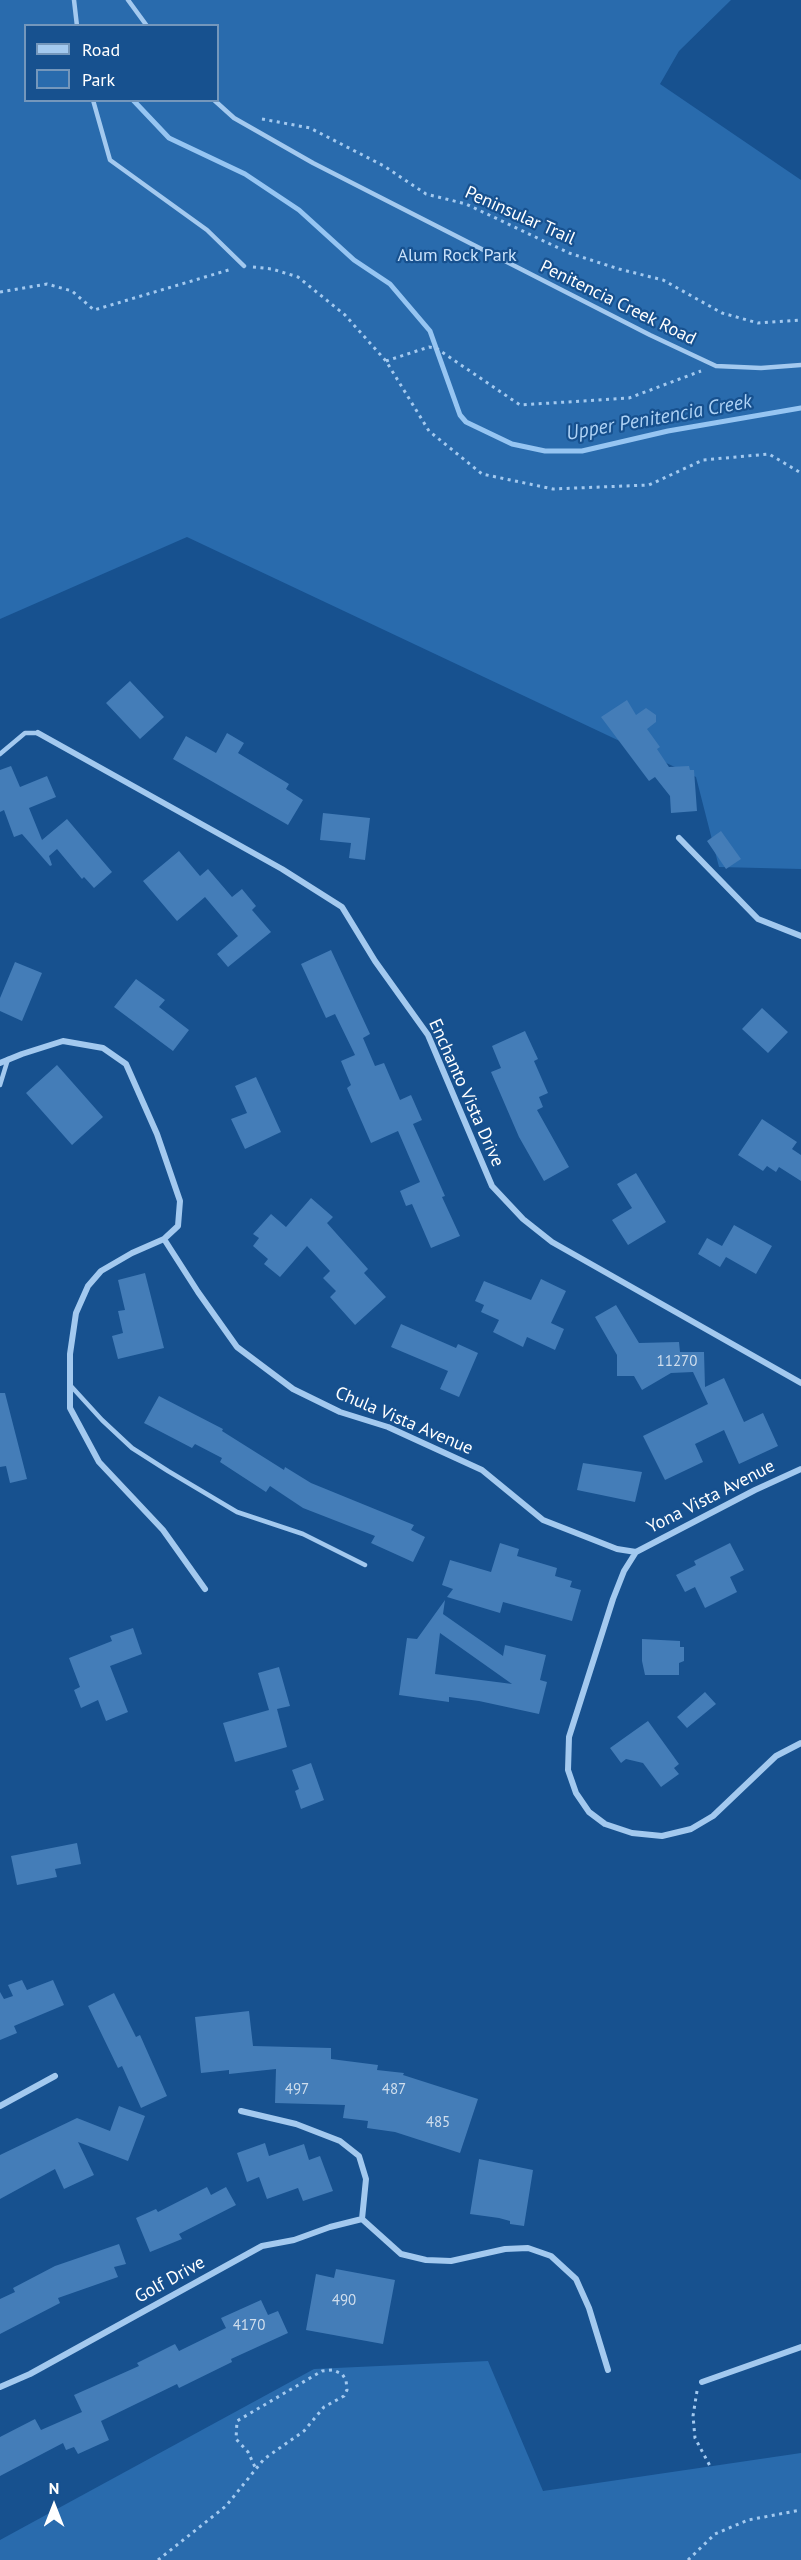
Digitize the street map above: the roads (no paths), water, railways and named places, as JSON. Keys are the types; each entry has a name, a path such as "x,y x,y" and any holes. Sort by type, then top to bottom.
{"street":[{"name":"Enchanto Vista Drive","path":"38,733 282,870 342,907 375,961 428,1035 492,1186 523,1220 552,1242 801,1383"},
{"path":"679,838 758,919 801,936"},
{"path":"0,1063 63,1041 103,1047 126,1064 157,1134 180,1201 178,1226 164,1239 132,1252 101,1271 88,1286 76,1313 69,1354 69,1408 99,1462 163,1530 205,1589"},
{"name":"Chula Vista Avenue","path":"164,1239 237,1347 293,1389 340,1412 388,1427 482,1470 543,1520 616,1549 636,1552"},
{"name":"Yona Vista Avenue","path":"636,1552 755,1490 801,1469"},
{"path":"636,1552 624,1571 613,1599 569,1737 568,1770 576,1793 589,1812 605,1824 632,1833 662,1836 691,1829 713,1816 776,1756 801,1743"},
{"path":"0,2106 56,2076"},
{"path":"241,2111 296,2124 340,2141 359,2156 366,2179 362,2219 401,2253 426,2260 451,2261 505,2249 528,2248 551,2256 576,2279 589,2308 608,2370"},
{"name":"Golf Drive","path":"0,2386 30,2374 262,2246 294,2240 362,2219"},
{"path":"702,2382 801,2347"}],"lane":[{"path":"74,0 77,24"},
{"path":"128,0 146,24"},
{"path":"94,102 110,160 207,230 244,266"},
{"name":"Penitencia Creek Road","path":"216,102 234,118 313,163 650,335 716,366 760,368 801,365"},
{"path":"0,754 25,733 38,733"},
{"path":"0,1085 8,1059"},
{"path":"69,1385 132,1448 168,1471 237,1512 303,1534 365,1564"}],"waterway":[{"name":"Upper Penitencia Creek","path":"135,102 169,138 245,174 299,210 354,260 390,284 430,331 460,415 466,422 512,444 545,451 582,451 668,431 801,408"}],"park label":[{"name":"Alum Rock Park","path":"457,256"}]}
